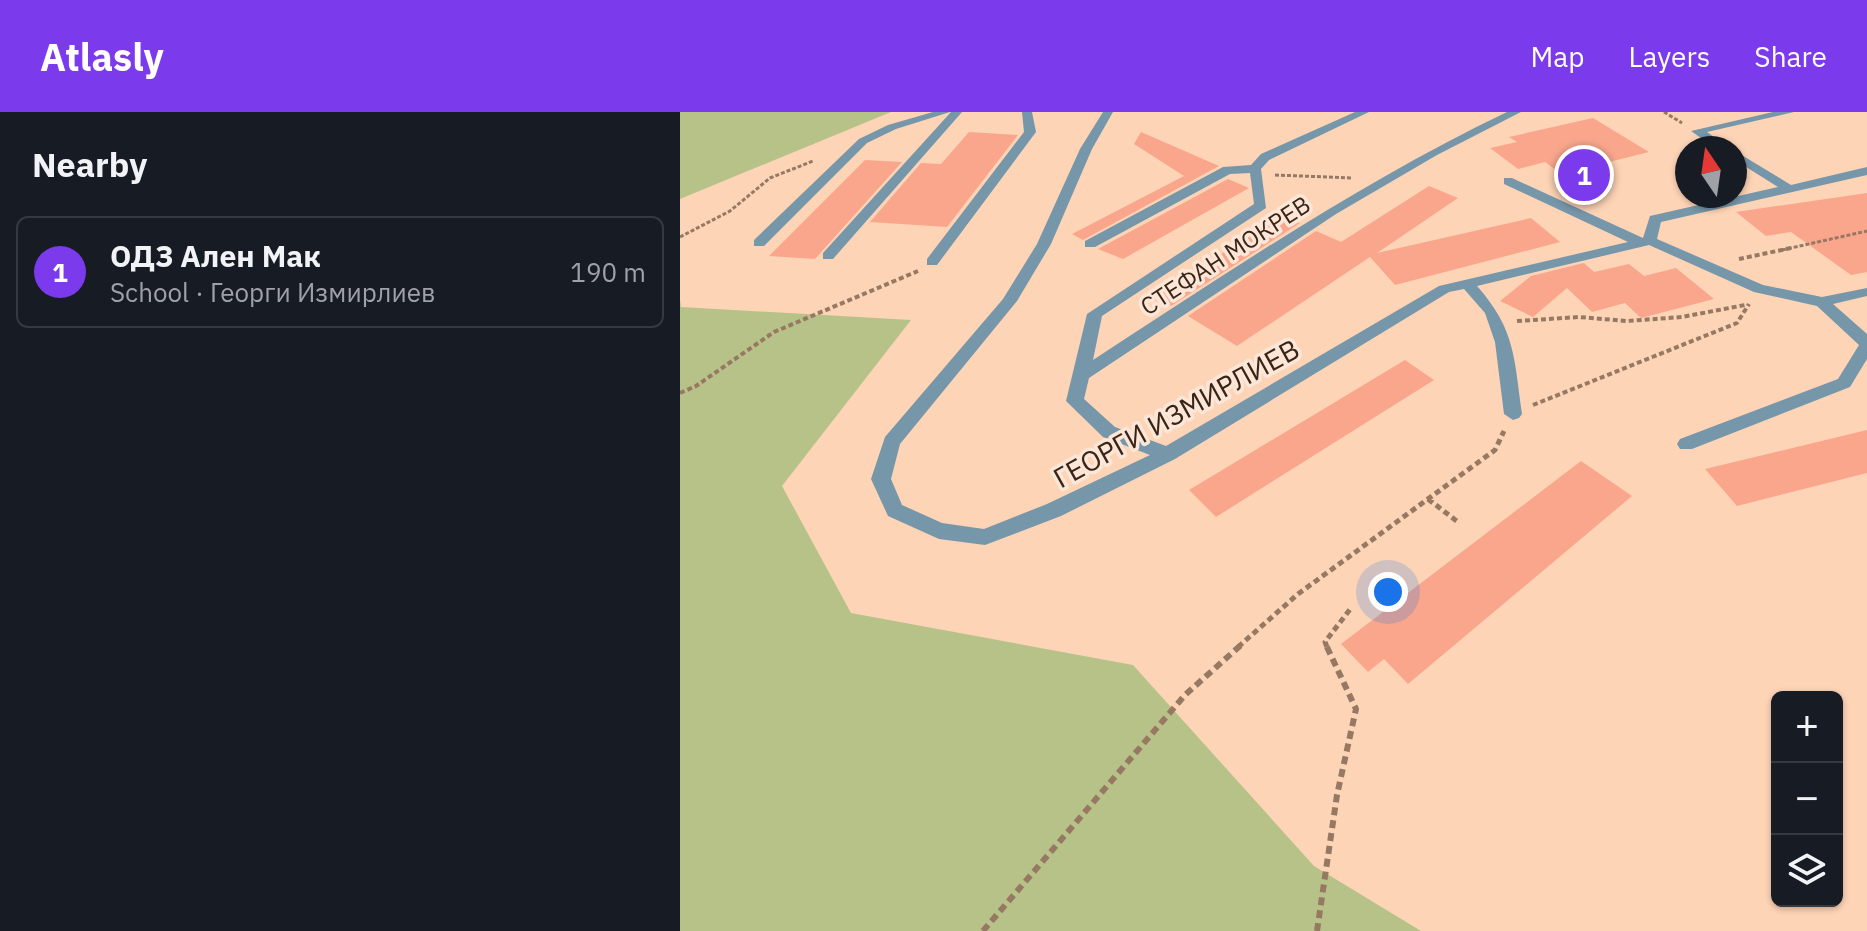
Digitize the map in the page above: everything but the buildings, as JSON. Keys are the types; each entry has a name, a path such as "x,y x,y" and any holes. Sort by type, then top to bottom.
{"street":[{"path":"759,243 863,141 892,127 945,112"},
{"path":"828,256 957,112"},
{"path":"932,262 1030,132 1027,112"},
{"name":"ГЕОРГИ ИЗМИРЛИЕВ","path":"1108,112 1030,267 1009,301 891,442 881,479 895,510 939,531 985,537 1054,510 1168,454 1444,289 1646,242"},
{"path":"1090,244 1227,170 1255,169 1265,157 1364,112"},
{"name":"СТЕФАН МОКРЕВ","path":"1081,375 1331,211 1391,176 1516,112"},
{"path":"1705,136 1697,131 1789,112"},
{"path":"1747,163 1789,189"},
{"path":"1168,454 1109,432 1075,401 1095,314 1261,205 1255,169"},
{"path":"1646,242 1655,219 1867,171"},
{"path":"1508,181 1759,289 1822,302 1867,292"},
{"path":"1468,284 1492,312 1503,342 1513,414"},
{"path":"1686,444 1844,383 1867,344 1822,302"}],"path":[{"path":"680,237 730,211 770,178 823,157"},
{"path":"1255,169 1278,177 1391,176"},
{"path":"1707,266 1867,231"},
{"path":"680,393 696,386 774,332 908,277 932,262"},
{"path":"983,931 1185,695 1298,594 1495,450 1513,414 1737,323 1759,289"},
{"path":"1496,323 1579,317 1641,320 1682,317 1749,304"},
{"path":"1428,499 1458,522"},
{"path":"1317,931 1337,795 1356,709 1325,642 1351,608"}],"green space":[{"path":"680,112 891,112 680,199"},
{"path":"680,300 681,307 911,320 782,486 851,613 1133,665 1314,866 1421,931 680,931"}],"place":[{"name":"ОДЗ Ален Мак","path":"1584,175"}]}
